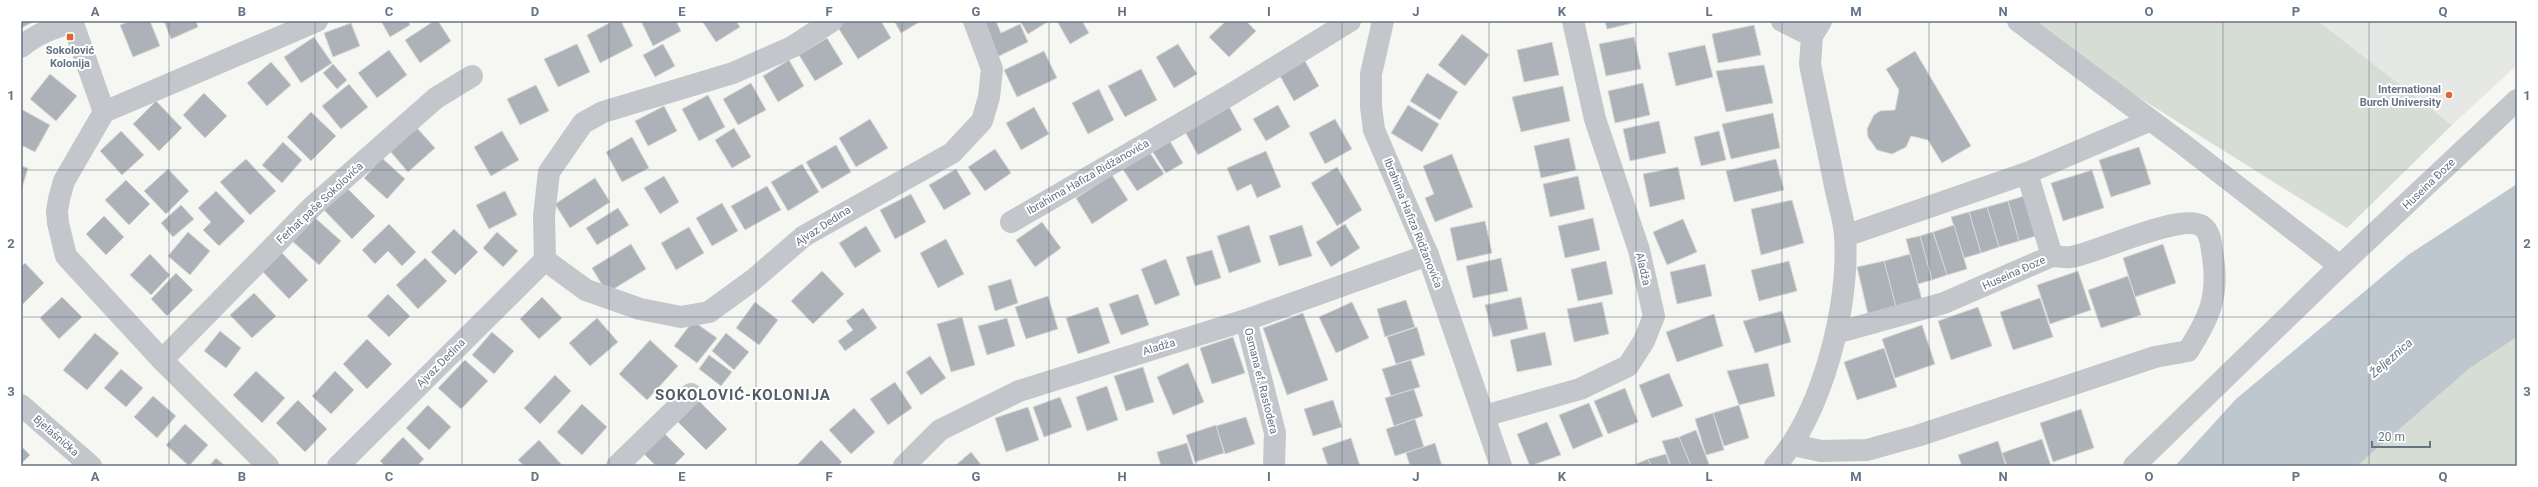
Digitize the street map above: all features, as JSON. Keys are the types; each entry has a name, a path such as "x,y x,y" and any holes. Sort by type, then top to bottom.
{"street":[{"path":"268,466 162,360 66,256 60,239 56,211 64,181 104,112 317,21"},
{"path":"545,260 544,216 549,172 583,123 603,112 733,72 792,47 832,21"},
{"name":"Ajvaz Dedina","path":"338,466 545,260 586,290 640,309 681,317 696,316 709,312 753,280 804,236 952,153 982,121 989,97 992,69 974,21"},
{"name":"Ibrahima Hafiza Ridžanovića","path":"1011,222 1230,95 1350,21"},
{"name":"Ibrahima Hafiza Ridžanovića","path":"1383,21 1371,74 1371,107 1374,130 1428,255 1501,466"},
{"name":"Aladža","path":"1484,416 1580,390 1628,366 1644,341 1654,316 1639,250 1595,119 1573,21"},
{"path":"1775,466 1793,445 1824,373 1836,332 1844,278 1845,236 1810,64 1816,29 1782,21"},
{"path":"2018,21 2149,121 2184,145 2340,266"},
{"path":"21,47 31,39 52,28 72,22 104,112"},
{"name":"Ferhat paše Sokolovića","path":"162,360 313,206 436,98 472,76"},
{"name":"Huseina Đoze","path":"2134,466 2340,266 2517,100"},
{"path":"1845,236 2027,173 2149,121"},
{"name":"Huseina Đoze","path":"1836,332 1944,303 2052,256 2027,173"},
{"path":"1793,445 1821,451 1867,450 1917,436 2155,357 2188,351 2202,330 2213,303 2214,268 2209,234 2202,226 2189,224 2154,230 2070,257 2052,256"},
{"name":"Aladža","path":"904,466 940,430 1019,391 1246,320 1428,255"},
{"name":"Osmana ef. Rastodera","path":"1246,320 1275,433 1274,466"},
{"path":"617,466 691,394"},
{"name":"Bjelašnička","path":"21,405 77,461"}],"shaded area":[{"path":"2017,21 2318,21 2452,125 2347,228"},
{"name":"International Burch University","path":"2318,21 2517,21 2517,65 2452,125"},
{"path":"2517,337 2517,466 2357,466 2470,368"}],"water":[{"name":"Željeznica","path":"2517,184 2517,337 2470,368 2357,466 2175,466 2236,399 2408,255"}],"building":[{"path":"21,21 35,21 21,28"},
{"path":"130,21 150,21 160,46 133,57 120,25"},
{"path":"164,21 196,21 198,27 171,39"},
{"path":"381,21 408,21 410,25 390,37"},
{"path":"434,21 438,21 451,41 420,63 405,40"},
{"path":"613,21 621,21 633,46 600,63 587,35"},
{"path":"641,21 676,21 681,31 653,46"},
{"path":"702,21 736,21 740,27 716,42"},
{"path":"846,21 881,21 891,38 858,59 837,26"},
{"path":"894,21 921,21 901,33"},
{"path":"981,21 996,21 1001,33 1020,24 1028,42 997,57"},
{"path":"1020,21 1049,21 1028,34"},
{"path":"1057,21 1082,21 1089,33 1070,44"},
{"path":"1226,21 1246,21 1256,31 1229,57 1209,37"},
{"path":"1605,21 1642,21 1607,29"},
{"path":"351,23 360,46 333,57 324,33"},
{"path":"1754,25 1761,55 1718,63 1712,34"},
{"path":"1462,34 1489,55 1465,86 1438,65"},
{"path":"314,37 332,63 301,83 284,57"},
{"path":"1634,37 1641,69 1606,76 1599,44"},
{"path":"827,38 843,64 815,81 799,55"},
{"path":"1552,42 1559,75 1524,82 1517,50"},
{"path":"577,44 590,72 558,87 544,59"},
{"path":"663,44 675,66 655,77 643,55"},
{"path":"1178,44 1197,74 1174,88 1156,57"},
{"path":"1705,45 1713,77 1676,86 1668,53"},
{"path":"389,50 407,75 377,98 358,73"},
{"path":"1044,51 1057,78 1017,97 1004,70"},
{"path":"1915,51 1971,146 1942,163 1928,140 1911,136 1906,147 1892,154 1877,150 1868,137 1867,129 1874,115 1880,111 1895,110 1899,90 1886,69"},
{"path":"789,60 804,86 778,102 763,76"},
{"path":"1305,61 1319,86 1294,101 1280,76"},
{"path":"271,62 291,85 267,106 247,83"},
{"path":"333,64 347,80 337,89 323,73"},
{"path":"1764,65 1773,103 1726,112 1716,71"},
{"path":"1141,69 1157,100 1125,117 1108,86"},
{"path":"1427,73 1458,92 1440,120 1410,101"},
{"path":"50,74 77,96 56,121 30,99"},
{"path":"751,83 766,110 738,125 723,99"},
{"path":"1643,83 1650,115 1615,123 1608,91"},
{"path":"349,84 368,107 341,129 322,106"},
{"path":"536,85 549,111 520,125 507,99"},
{"path":"1563,86 1570,121 1521,132 1512,97"},
{"path":"1099,89 1114,120 1088,134 1072,103"},
{"path":"204,93 227,116 205,138 183,115"},
{"path":"708,95 725,127 699,141 682,109"},
{"path":"156,101 182,128 159,151 133,124"},
{"path":"1227,103 1242,130 1198,155 1183,128"},
{"path":"1278,105 1290,127 1266,141 1253,119"},
{"path":"1408,105 1439,124 1422,152 1391,133"},
{"path":"664,106 677,131 648,146 635,121"},
{"path":"1034,107 1049,134 1021,150 1006,123"},
{"path":"21,109 50,125 35,152 21,145"},
{"path":"311,112 336,136 311,161 287,137"},
{"path":"1773,113 1780,148 1731,159 1722,124"},
{"path":"870,119 888,148 856,167 839,138"},
{"path":"1335,119 1352,149 1325,164 1309,133"},
{"path":"1659,121 1666,153 1630,161 1623,129"},
{"path":"417,128 435,148 408,172 390,151"},
{"path":"734,128 751,157 732,168 715,140"},
{"path":"121,131 144,155 122,175 100,151"},
{"path":"502,131 519,160 491,176 474,147"},
{"path":"1719,131 1726,160 1701,166 1694,137"},
{"path":"632,137 649,168 622,182 606,152"},
{"path":"1168,138 1183,163 1166,173 1151,149"},
{"path":"1569,138 1576,170 1541,178 1534,146"},
{"path":"283,142 302,160 282,183 262,165"},
{"path":"836,145 851,172 822,189 806,162"},
{"path":"2139,147 2151,184 2111,197 2099,160"},
{"path":"995,149 1011,173 985,191 968,167"},
{"path":"1148,150 1164,174 1137,191 1122,168"},
{"path":"1266,151 1281,187 1257,198 1251,184 1237,191 1227,168"},
{"path":"1452,154 1473,207 1435,222 1425,198 1434,194 1423,166"},
{"path":"382,158 405,179 387,199 364,178"},
{"path":"246,159 276,191 250,215 220,182"},
{"path":"1776,159 1784,190 1734,202 1726,171"},
{"path":"802,164 819,192 788,211 771,182"},
{"path":"21,166 28,168 21,191"},
{"path":"1337,167 1362,210 1337,226 1311,183"},
{"path":"1678,167 1685,199 1650,207 1643,174"},
{"path":"168,169 189,191 166,214 144,191"},
{"path":"956,169 971,194 944,210 929,185"},
{"path":"2092,170 2104,208 2063,221 2051,183"},
{"path":"1112,175 1128,200 1092,224 1076,198"},
{"path":"664,176 679,202 660,214 644,188"},
{"path":"1578,176 1585,209 1550,217 1543,184"},
{"path":"595,178 610,202 570,228 555,204"},
{"path":"126,180 150,204 129,225 105,200"},
{"path":"345,186 375,216 352,239 323,209"},
{"path":"767,186 781,210 745,230 731,206"},
{"path":"216,191 245,221 219,246 203,230 211,222 198,208"},
{"path":"505,191 517,215 489,229 476,205"},
{"path":"911,194 926,222 895,239 880,210"},
{"path":"2024,196 2036,236 2019,241 2008,201"},
{"path":"1792,200 1804,243 1761,255 1751,209"},
{"path":"2008,201 2019,241 1999,247 1987,207"},
{"path":"722,203 738,231 712,246 696,218"},
{"path":"181,205 194,219 173,237 161,223"},
{"path":"1987,207 1999,247 1981,253 1969,212"},
{"path":"618,208 629,225 597,245 586,228"},
{"path":"1969,212 1981,253 1964,258 1951,217"},
{"path":"104,216 124,237 106,255 86,234"},
{"path":"313,216 341,241 319,265 291,240"},
{"path":"1593,218 1600,250 1565,258 1558,226"},
{"path":"1683,219 1697,252 1667,265 1653,232"},
{"path":"1485,221 1492,253 1457,261 1450,228"},
{"path":"1042,222 1061,248 1035,267 1016,240"},
{"path":"389,224 416,252 402,266 388,251 375,264 362,250"},
{"path":"1345,224 1360,248 1331,267 1316,242"},
{"path":"1249,225 1261,262 1229,273 1217,236"},
{"path":"1302,225 1312,256 1279,266 1269,236"},
{"path":"1954,225 1967,269 1947,275 1933,232"},
{"path":"866,226 881,251 855,268 839,243"},
{"path":"689,227 704,253 676,270 661,243"},
{"path":"454,229 478,252 455,275 431,252"},
{"path":"188,232 210,251 190,275 168,256"},
{"path":"497,232 518,251 503,267 483,248"},
{"path":"1933,232 1947,275 1932,280 1920,236"},
{"path":"1920,236 1932,280 1918,284 1906,239"},
{"path":"946,239 964,274 938,288 920,253"},
{"path":"631,244 646,269 607,293 592,268"},
{"path":"2163,244 2176,283 2135,297 2123,258"},
{"path":"1212,250 1221,278 1195,286 1186,257"},
{"path":"280,251 308,280 289,299 261,270"},
{"path":"150,254 170,275 151,295 130,275"},
{"path":"1910,254 1922,300 1896,307 1884,261"},
{"path":"425,258 447,281 418,309 396,285"},
{"path":"1501,258 1508,291 1473,298 1466,266"},
{"path":"1166,259 1180,295 1155,305 1141,269"},
{"path":"1606,261 1613,294 1578,301 1571,269"},
{"path":"1789,261 1797,291 1759,301 1751,270"},
{"path":"1884,261 1896,307 1868,314 1857,267"},
{"path":"25,263 44,283 22,305 21,267"},
{"path":"1705,264 1712,296 1677,304 1670,272"},
{"path":"822,271 844,294 813,324 791,301"},
{"path":"2078,271 2091,310 2050,324 2037,285"},
{"path":"176,273 193,290 167,316 151,299"},
{"path":"2128,276 2141,315 2101,328 2088,290"},
{"path":"1011,279 1018,303 995,311 988,286"},
{"path":"254,293 276,316 252,338 230,315"},
{"path":"388,294 410,316 389,337 367,316"},
{"path":"1138,294 1149,325 1121,335 1109,304"},
{"path":"1048,296 1058,329 1026,339 1015,307"},
{"path":"62,297 82,317 59,339 40,318"},
{"path":"542,297 562,318 539,339 520,319"},
{"path":"1521,297 1528,329 1493,337 1485,305"},
{"path":"2040,298 2053,337 2013,350 2000,312"},
{"path":"1406,300 1415,327 1385,337 1377,309"},
{"path":"755,302 778,320 759,345 736,328"},
{"path":"1352,302 1369,338 1336,353 1319,317"},
{"path":"1602,302 1609,334 1574,342 1567,309"},
{"path":"1098,307 1110,343 1078,354 1066,318"},
{"path":"1978,307 1992,346 1951,360 1938,321"},
{"path":"863,308 877,328 845,351 838,341 853,330 846,321"},
{"path":"1782,311 1791,342 1755,353 1743,321"},
{"path":"1303,313 1328,380 1287,395 1263,328"},
{"path":"1714,314 1723,346 1677,362 1666,332"},
{"path":"962,317 975,365 951,372 937,324"},
{"path":"597,318 618,342 590,366 569,343"},
{"path":"1007,318 1015,346 987,355 978,326"},
{"path":"693,321 717,338 697,363 674,346"},
{"path":"1922,325 1935,364 1895,378 1882,339"},
{"path":"1417,327 1425,355 1396,364 1387,337"},
{"path":"220,331 241,348 226,368 204,351"},
{"path":"492,332 514,351 494,374 472,355"},
{"path":"1545,332 1552,365 1517,372 1510,340"},
{"path":"95,333 119,353 87,390 63,370"},
{"path":"726,333 749,352 734,370 712,351"},
{"path":"1233,337 1245,373 1212,384 1200,348"},
{"path":"367,339 392,364 367,389 343,364"},
{"path":"650,340 678,366 647,400 619,374"},
{"path":"1884,348 1897,387 1857,400 1844,362"},
{"path":"709,355 732,372 721,386 699,369"},
{"path":"930,356 946,378 921,395 906,372"},
{"path":"465,360 488,381 461,409 438,388"},
{"path":"1411,360 1420,387 1391,396 1382,369"},
{"path":"1188,363 1204,402 1173,415 1157,377"},
{"path":"1768,363 1775,396 1739,405 1727,371"},
{"path":"1143,367 1154,402 1126,411 1114,376"},
{"path":"121,369 143,388 126,407 104,388"},
{"path":"256,371 285,398 262,423 233,395"},
{"path":"335,371 354,390 331,414 312,396"},
{"path":"1669,373 1683,406 1652,418 1639,385"},
{"path":"555,375 571,391 540,424 524,408"},
{"path":"895,382 912,408 888,425 870,399"},
{"path":"1107,386 1118,420 1087,431 1076,397"},
{"path":"1625,388 1638,422 1608,434 1594,401"},
{"path":"1414,389 1423,416 1394,426 1385,398"},
{"path":"153,396 176,416 157,438 134,417"},
{"path":"1060,397 1072,427 1044,437 1033,407"},
{"path":"298,400 327,429 305,452 276,423"},
{"path":"1333,400 1342,427 1313,436 1304,409"},
{"path":"699,401 727,429 706,450 678,422"},
{"path":"1589,403 1603,436 1573,449 1559,415"},
{"path":"582,404 607,427 582,455 557,432"},
{"path":"428,405 451,427 429,450 406,428"},
{"path":"1739,405 1749,438 1724,446 1713,413"},
{"path":"1028,407 1039,440 1006,452 995,418"},
{"path":"854,408 875,432 851,454 829,430"},
{"path":"2081,409 2094,448 2053,462 2040,423"},
{"path":"1713,413 1724,450 1706,455 1695,419"},
{"path":"1246,417 1255,444 1225,454 1216,426"},
{"path":"1415,419 1424,447 1395,456 1386,429"},
{"path":"1547,422 1561,455 1530,466 1517,434"},
{"path":"185,424 208,445 189,466 166,445"},
{"path":"1216,425 1224,453 1195,462 1186,435"},
{"path":"1696,430 1709,464 1704,466 1691,466 1679,437"},
{"path":"663,432 685,454 673,466 656,466 642,452"},
{"path":"403,437 424,459 417,466 385,466 380,461"},
{"path":"1679,437 1691,466 1671,466 1662,441"},
{"path":"1351,438 1360,466 1328,466 1322,448"},
{"path":"2042,439 2051,466 2007,466 2002,453"},
{"path":"539,440 563,466 524,466 518,460"},
{"path":"821,440 842,462 838,466 796,466"},
{"path":"1998,441 2006,466 1962,466 1958,455"},
{"path":"1187,443 1194,466 1161,466 1157,452"},
{"path":"1435,443 1442,466 1410,466 1406,453"},
{"path":"21,446 30,455 21,464"},
{"path":"971,452 982,466 955,466"},
{"path":"1666,454 1670,466 1651,466 1648,459"},
{"path":"216,458 225,466 209,466"},
{"path":"1648,459 1651,466 1631,466"}],"place":[{"name":"Sokolović Kolonija","path":"70,37"},
{"name":"International Burch University","path":"2449,95"}],"district":[{"name":"SOKOLOVIĆ-KOLONIJA","path":"743,395"}]}
